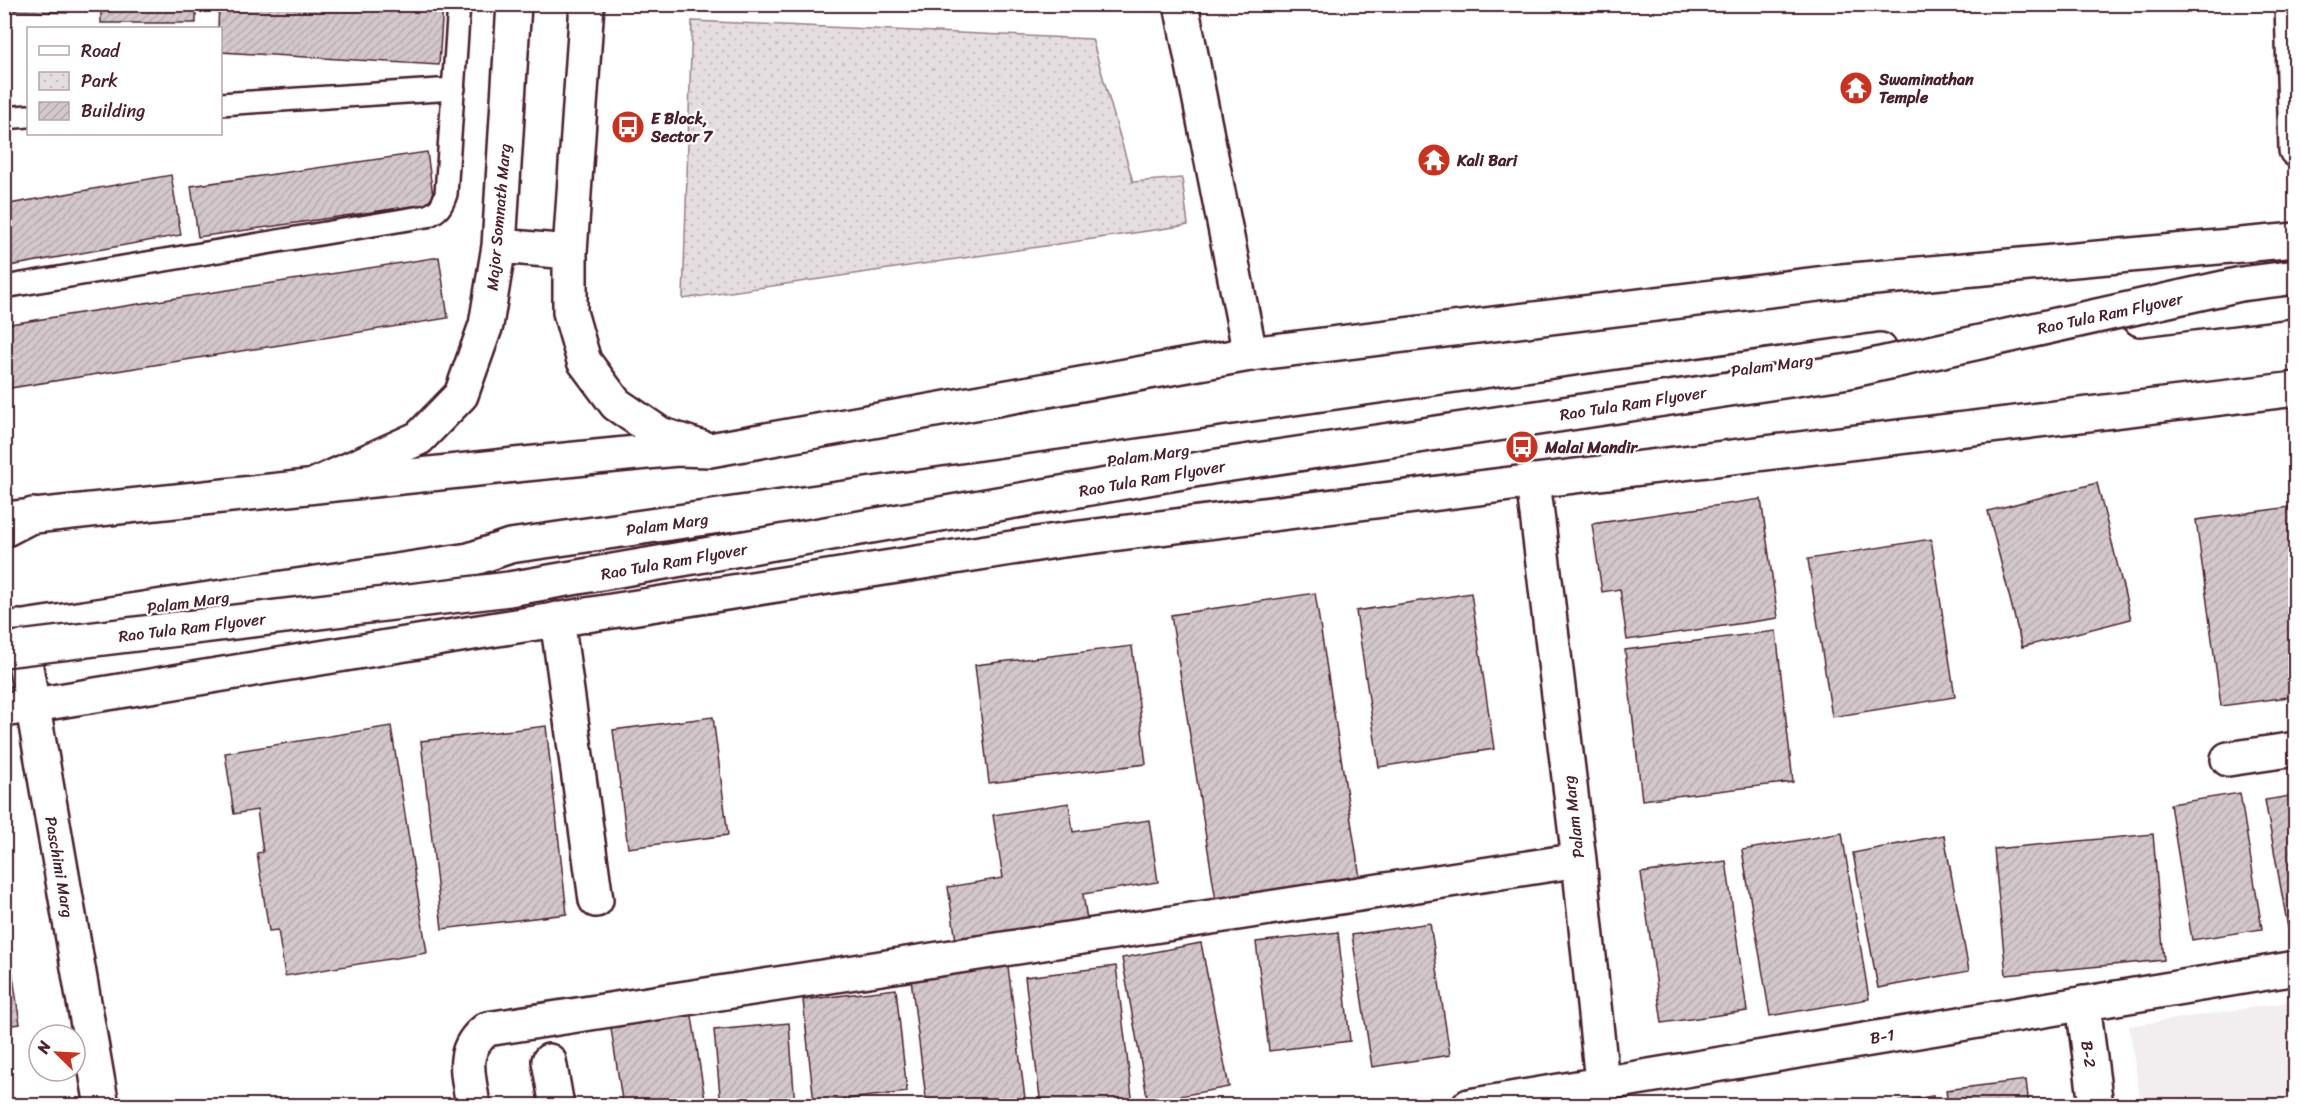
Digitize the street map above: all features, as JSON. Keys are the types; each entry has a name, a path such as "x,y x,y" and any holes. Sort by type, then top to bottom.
{"main road":[{"name":"Major Somnath Marg","path":"315,484 419,438 460,395 486,325 499,246 514,4"},
{"path":"587,4 570,252 570,312 584,361 616,404 660,434 710,450"},
{"path":"1181,4 1250,354"},
{"path":"2292,4 2295,150"},
{"path":"14,522 315,484 677,449 710,450 1250,354 1842,281 2295,240"},
{"path":"499,246 570,252"},
{"name":"Rao Tula Ram Flyover","path":"9,636 509,589 1212,467 1849,371 2241,284 2295,277"},
{"name":"Palam Marg","path":"9,636 469,560 522,544 1882,350 2295,300"},
{"path":"18,708 557,619 1056,542 1533,481 2295,389"},
{"name":"Palam Marg","path":"1533,481 1579,860 1602,1082"},
{"path":"557,619 596,900"},
{"name":"Paschimi Marg","path":"9,636 18,708 102,1106"},
{"path":"2228,759 2295,749"},
{"path":"473,1106 467,1052 475,1038 487,1029 1579,860"},
{"name":"B-1","path":"1468,1106 2295,968"},
{"name":"B-2","path":"2083,1003 2096,1106"},
{"path":"549,1061 557,1106"}],"lane":[{"path":"4,287 427,216 441,207 446,194 459,4"},
{"path":"222,104 454,89"},
{"path":"4,118 27,116"}],"shaded area":[{"path":"2295,1001 2295,1105 2141,1105 2129,1026"}],"green space":[{"path":"692,21 1092,39 1133,182 1182,178 1188,225 683,299"}],"building":[{"path":"4,4 67,4 67,13 4,10"},
{"path":"101,4 196,4 196,23 101,23"},
{"path":"219,4 443,4 439,65 222,52 222,27 218,27"},
{"path":"427,152 434,203 198,237 191,186"},
{"path":"171,175 181,235 4,267 4,205"},
{"path":"439,257 448,318 4,389 4,325"},
{"path":"2097,483 2131,619 2022,647 1988,511"},
{"path":"1761,499 1778,618 1627,640 1620,589 1602,592 1592,524"},
{"path":"2296,506 2296,696 2221,706 2196,520"},
{"path":"1931,539 1955,697 1832,717 1808,559"},
{"path":"1315,593 1360,878 1216,901 1171,615"},
{"path":"1471,593 1494,749 1379,767 1356,611"},
{"path":"1776,631 1793,782 1642,800 1625,650"},
{"path":"1132,646 1146,764 989,783 975,665"},
{"path":"713,717 728,835 628,848 613,730"},
{"path":"391,726 427,953 285,976 278,930 269,931 257,853 263,852 257,810 234,814 225,753"},
{"path":"546,726 567,914 442,929 421,741"},
{"path":"2240,793 2262,929 2192,940 2170,804"},
{"path":"2296,795 2296,927 2288,928 2265,800"},
{"path":"1069,803 1073,832 1149,820 1158,882 1083,894 1087,920 956,941 948,887 1003,878 993,815"},
{"path":"1842,833 1869,999 1770,1016 1742,850"},
{"path":"2153,834 2164,960 2006,975 1994,849"},
{"path":"1944,835 1969,971 1878,988 1853,853"},
{"path":"1726,861 1747,1011 1662,1023 1641,873"},
{"path":"4,915 20,1024 4,1026"},
{"path":"1430,923 1450,1055 1372,1067 1352,935"},
{"path":"1338,932 1350,1041 1269,1051 1256,942"},
{"path":"1201,943 1229,1087 1148,1102 1122,958"},
{"path":"1007,959 1026,1106 927,1106 910,971"},
{"path":"1116,966 1133,1105 1041,1106 1025,977"},
{"path":"896,989 907,1092 814,1103 803,1000"},
{"path":"691,1010 706,1106 623,1106 610,1022"},
{"path":"789,1023 795,1106 721,1106 714,1030"},
{"path":"2026,1080 2029,1106 1948,1106 1946,1090"},
{"path":"1933,1096 1934,1106 1876,1106"}],"place":[{"name":"Swaminathan Temple","path":"1856,88"},
{"name":"E Block, Sector 7","path":"628,127"},
{"name":"Kali Bari","path":"1434,160"},
{"name":"Malai Mandir","path":"1522,447"}]}
